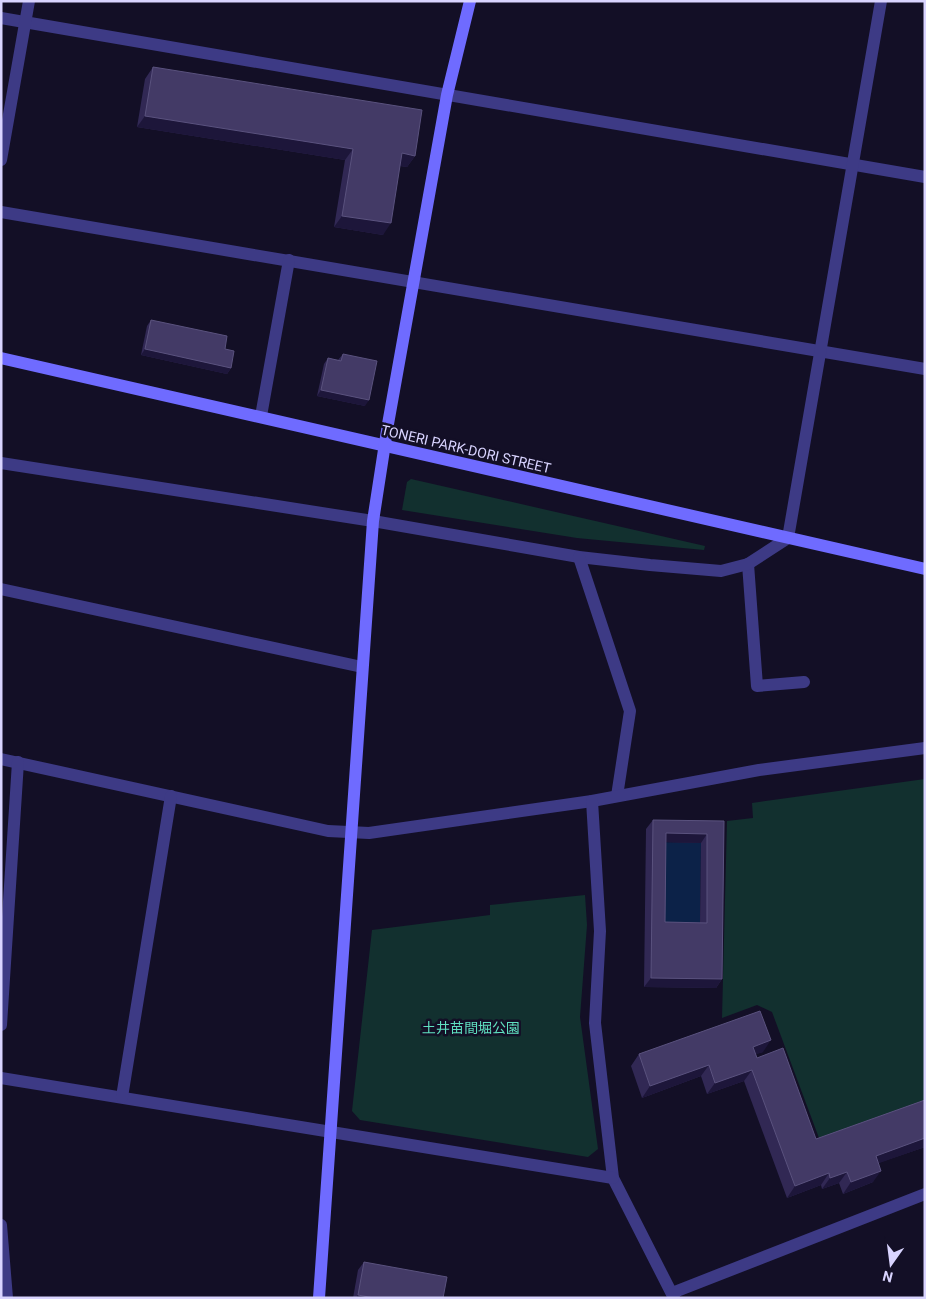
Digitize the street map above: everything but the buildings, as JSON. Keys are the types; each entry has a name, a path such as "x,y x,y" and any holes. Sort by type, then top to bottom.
{"street":[{"path":"1,160 29,1"},
{"path":"319,1298 353,833 362,667 373,521 384,445 447,95 470,1"},
{"path":"1,463 373,521 579,557 721,571 748,564 788,538 881,1"},
{"path":"1,18 925,177"},
{"path":"1,212 925,369"},
{"path":"261,416 289,260"},
{"name":"TONERI PARK-DORI STREET","path":"1,358 925,569"},
{"path":"579,557 630,711 617,796"},
{"path":"748,564 758,686 804,682"},
{"path":"1,589 362,667"},
{"path":"1,759 328,830 369,833 592,801 759,770 925,748"},
{"path":"1,1025 18,762"},
{"path":"122,1097 171,796"},
{"path":"592,801 600,931 595,1023 614,1178 673,1295 925,1194"},
{"path":"1,1078 122,1097 331,1134 614,1178"},
{"path":"1,1225 7,1298"}],"green space":[{"path":"411,479 705,546 704,550 577,538 402,510 407,482"},
{"path":"925,779 925,1100 819,1138 772,1012 757,1005 722,1018 727,821 753,818 752,803"},
{"name":"土井苗間堀公園","path":"585,895 587,925 580,1017 598,1149 588,1157 360,1120 352,1111 372,930 490,915 490,905"}],"water":[{"path":"659,842 701,843 700,932 659,931"}]}
